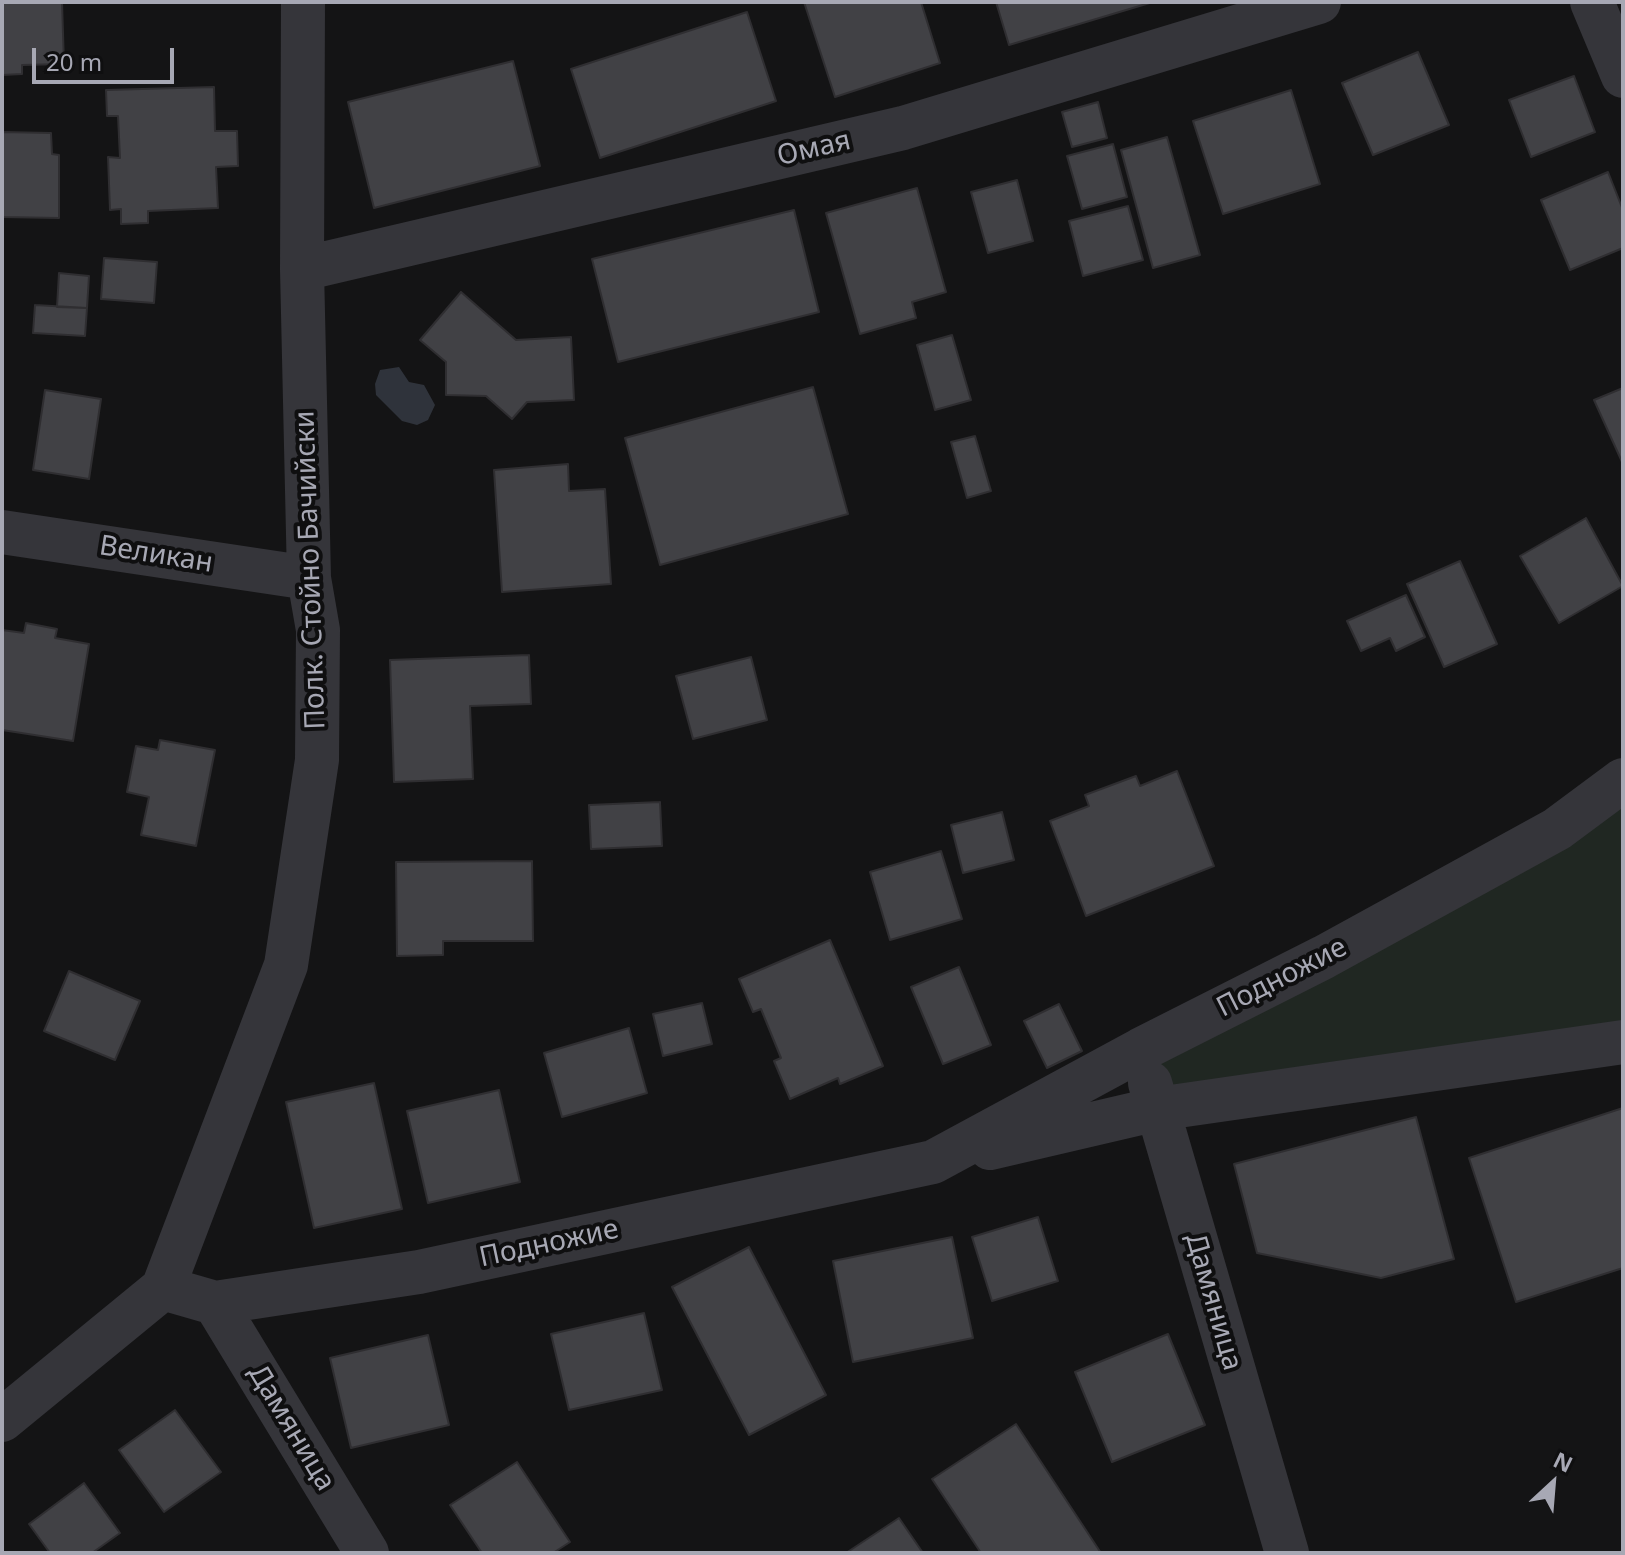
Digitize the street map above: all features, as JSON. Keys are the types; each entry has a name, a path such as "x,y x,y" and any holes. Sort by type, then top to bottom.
{"street":[{"name":"Полк. Стойно Бачийски","path":"2,1420 163,1288 286,965 317,760 318,630 309,578 302,269 303,2"},
{"name":"Омая","path":"302,269 903,128 1319,2"},
{"path":"1592,2 1623,76"},
{"name":"Великан","path":"2,532 309,578"},
{"name":"Подножие","path":"933,1162 1140,1050 1324,957 1557,829 1623,780"},
{"name":"Подножие","path":"163,1288 215,1303 419,1272 933,1162 1157,1109 1623,1042"},
{"name":"Дамяница","path":"1140,1050 1271,1546"},
{"name":"Дамяница","path":"215,1303 367,1553"}],"shaded area":[{"path":"399,367 409,382 424,385 435,405 428,420 417,425 402,421 376,395 375,384 380,370"},
{"path":"1623,780 1623,1042 1157,1109 1140,1050"}],"building":[{"path":"2,2 62,2 64,64 22,65 22,74 2,75"},
{"path":"804,2 921,2 940,63 835,97"},
{"path":"996,2 1153,2 1009,45"},
{"path":"747,12 776,101 600,158 571,69"},
{"path":"1418,52 1449,125 1373,155 1342,83"},
{"path":"513,61 540,166 374,208 348,102"},
{"path":"1574,76 1595,132 1531,157 1509,100"},
{"path":"214,87 215,131 237,131 238,166 216,167 218,208 148,211 148,223 121,224 121,209 110,210 108,157 120,158 118,116 107,116 106,90"},
{"path":"1291,90 1320,184 1223,214 1193,121"},
{"path":"1098,102 1107,138 1072,147 1062,112"},
{"path":"2,132 51,133 52,154 59,155 59,218 2,217"},
{"path":"1167,137 1200,255 1153,268 1121,150"},
{"path":"1113,144 1127,197 1082,209 1067,156"},
{"path":"1608,172 1623,210 1623,248 1570,270 1541,200"},
{"path":"1017,180 1033,241 988,253 971,192"},
{"path":"917,188 946,292 912,302 916,318 860,334 826,213"},
{"path":"1128,206 1143,260 1083,276 1069,221"},
{"path":"794,210 819,312 618,362 592,259"},
{"path":"104,258 157,262 154,303 101,299"},
{"path":"59,273 89,276 87,308 57,307"},
{"path":"461,292 516,340 571,337 574,400 527,402 512,419 486,396 446,395 446,362 420,340"},
{"path":"35,305 87,308 85,336 33,333"},
{"path":"952,335 971,400 935,410 917,345"},
{"path":"813,387 848,514 660,565 625,438"},
{"path":"1623,388 1623,464 1594,400"},
{"path":"45,390 101,399 89,479 33,470"},
{"path":"975,436 991,491 967,498 951,442"},
{"path":"568,464 569,491 605,489 611,584 502,592 494,470"},
{"path":"1586,518 1623,586 1559,623 1520,556"},
{"path":"1460,561 1497,644 1444,667 1407,584"},
{"path":"1406,595 1425,637 1396,651 1390,638 1361,651 1347,621"},
{"path":"26,623 57,629 55,638 89,644 73,741 2,730 2,630 24,633"},
{"path":"529,655 531,704 470,706 473,779 394,782 390,660"},
{"path":"751,657 767,720 693,739 676,676"},
{"path":"160,740 215,750 196,846 141,835 149,797 127,792 136,746 158,750"},
{"path":"1177,771 1214,866 1086,916 1050,821 1089,806 1085,795 1136,776 1140,786"},
{"path":"660,802 662,846 591,849 589,805"},
{"path":"1002,812 1014,860 963,873 951,825"},
{"path":"941,851 962,919 890,940 870,872"},
{"path":"532,861 533,941 443,941 443,955 397,956 396,862"},
{"path":"830,940 883,1066 840,1084 838,1078 790,1099 774,1061 781,1058 761,1009 753,1012 739,979"},
{"path":"959,967 991,1045 943,1064 911,987"},
{"path":"69,971 140,1001 115,1060 44,1031"},
{"path":"702,1003 712,1044 663,1056 653,1014"},
{"path":"1059,1004 1082,1051 1047,1068 1024,1021"},
{"path":"629,1028 647,1093 562,1117 544,1053"},
{"path":"374,1083 402,1209 314,1228 286,1102"},
{"path":"499,1090 520,1182 428,1203 407,1111"},
{"path":"1623,1108 1623,1268 1516,1302 1469,1158"},
{"path":"1416,1117 1454,1259 1381,1278 1257,1253 1234,1164"},
{"path":"1038,1217 1058,1281 992,1301 972,1237"},
{"path":"952,1237 973,1338 853,1362 833,1261"},
{"path":"749,1247 826,1395 749,1435 672,1287"},
{"path":"644,1313 662,1390 569,1410 551,1334"},
{"path":"1168,1334 1205,1425 1112,1462 1075,1372"},
{"path":"428,1335 449,1425 351,1448 330,1358"},
{"path":"175,1410 221,1472 164,1512 119,1450"},
{"path":"1016,1424 1101,1553 981,1553 932,1479"},
{"path":"517,1462 570,1542 553,1553 482,1553 450,1505"},
{"path":"84,1483 120,1533 92,1553 50,1553 29,1524"},
{"path":"899,1518 923,1553 846,1553"}]}
